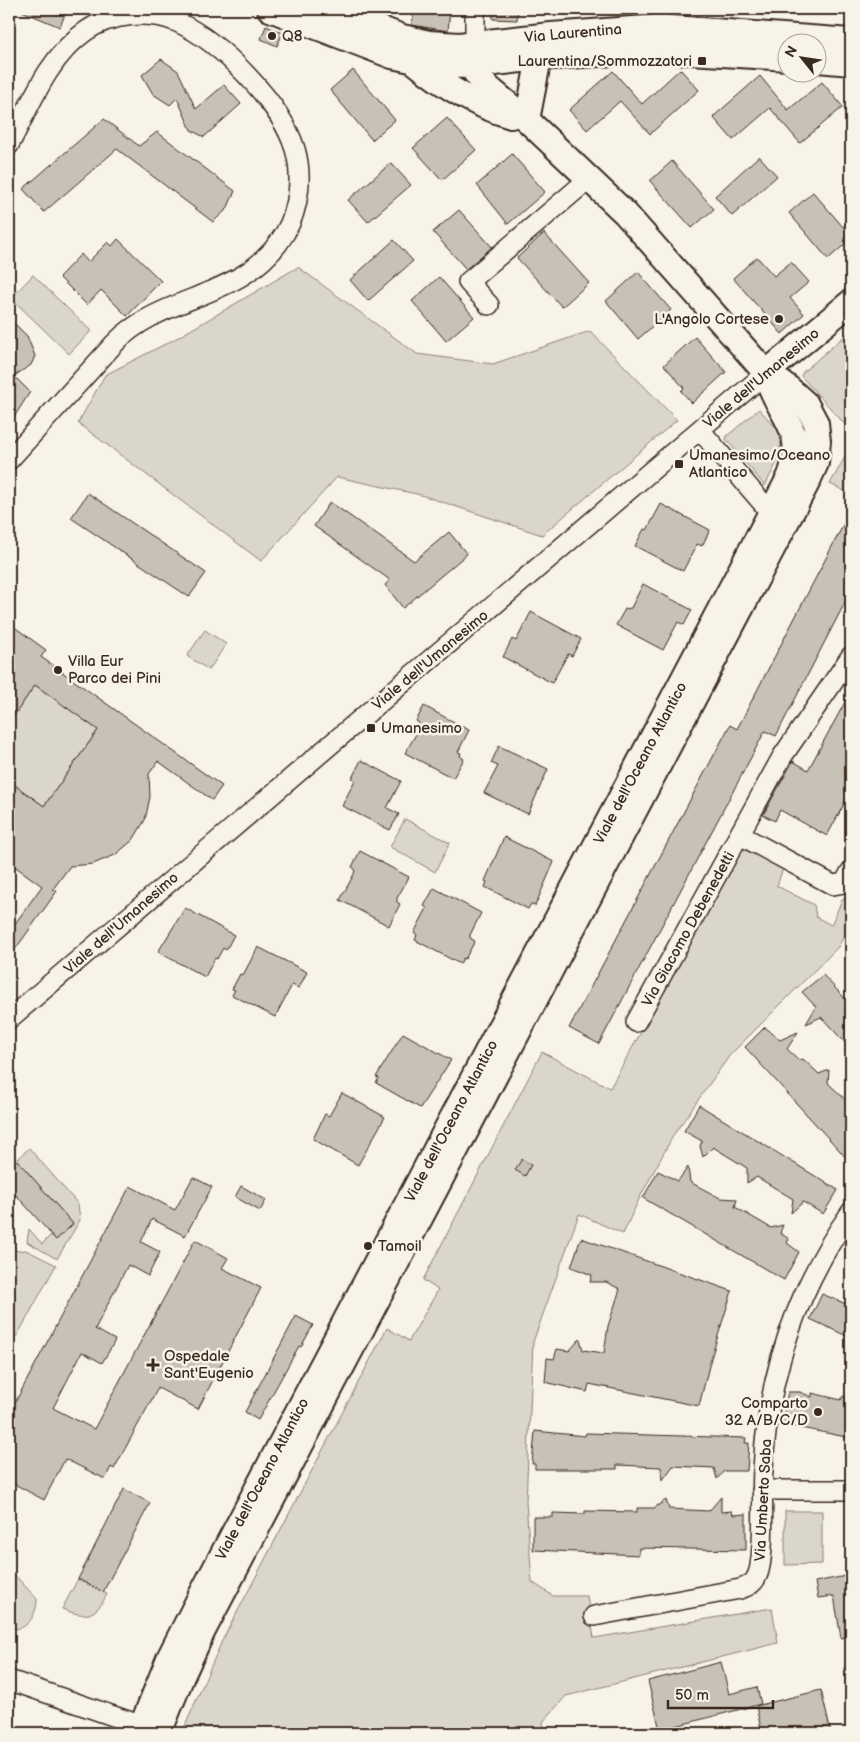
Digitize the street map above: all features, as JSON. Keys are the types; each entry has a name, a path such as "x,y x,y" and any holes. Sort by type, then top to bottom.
{"main road":[{"name":"Via Laurentina","path":"270,9 352,42 415,62 435,66 541,36 660,18 851,40"},
{"name":"Via Laurentina","path":"344,11 402,37 471,55 539,58 658,50 778,57"},
{"path":"471,55 484,84 527,120 590,178 639,229 766,373"},
{"path":"527,120 539,58"},
{"path":"828,61 851,63"},
{"path":"415,62 439,81 470,98 499,112 527,120"},
{"name":"Viale dell'Umanesimo","path":"766,373 851,302"},
{"name":"Viale dell'Oceano Atlantico","path":"150,1731 170,1656 200,1597 780,516 797,449 794,430 774,396 766,373"}],"street":[{"path":"471,55 475,9"},
{"path":"9,145 52,66 62,52 86,31 103,22 124,17 178,15 236,65 259,91 284,125 295,148 298,168 297,199 291,221 272,251 247,274 225,286 146,319 127,331 9,460"},
{"path":"658,50 660,18"},
{"path":"489,304 468,282 590,178"},
{"name":"Viale dell'Umanesimo","path":"9,1019 766,373"},
{"path":"700,430 780,516"},
{"name":"Via Giacomo Debenedetti","path":"636,1022 788,747 851,656"},
{"name":"Via Giacomo Debenedetti","path":"740,835 833,885 844,883 851,871"},
{"name":"Via Umberto Saba","path":"594,1616 740,1589 752,1583 758,1575 761,1564 762,1490 767,1421 776,1375 785,1342 816,1267 851,1212"},
{"path":"762,1490 851,1490"},
{"path":"9,1680 150,1731"}],"shaded area":[{"path":"298,267 417,354 493,364 590,331 677,420 542,535 421,495 337,477 261,561 78,423 105,375 175,339"},
{"path":"33,275 91,331 69,354 11,298"},
{"path":"848,333 851,334 851,431 801,376 803,372"},
{"path":"759,409 779,431 782,438 778,460 765,486 726,439 727,436"},
{"path":"851,446 851,494 830,484"},
{"path":"205,630 226,644 209,670 187,656"},
{"path":"35,685 98,730 44,806 9,781 9,723"},
{"path":"405,819 450,843 435,872 390,847"},
{"path":"745,844 784,865 777,886 814,905 816,917 831,925 843,898 851,901 851,924 838,947 730,1055 674,1134 639,1199 623,1234 579,1214 533,1342 526,1502 532,1582 553,1596 587,1596 594,1638 772,1608 778,1643 566,1696 543,1722 545,1733 182,1733 222,1641 387,1328 409,1341 438,1290 423,1280 542,1052 610,1088"},
{"path":"29,1148 78,1204 80,1220 57,1259 27,1242 29,1229 42,1244 51,1235 56,1240 73,1224 17,1160"},
{"path":"10,1233 16,1251 26,1250 56,1265 17,1336 9,1334"},
{"path":"785,1511 822,1511 822,1564 785,1565"},
{"path":"9,1569 37,1599 37,1605 30,1621 21,1628 15,1629 9,1628"},
{"path":"78,1579 107,1594 98,1608 89,1614 77,1614 62,1609"}],"building":[{"path":"17,9 67,9 60,27"},
{"path":"414,9 450,9 448,31 412,25"},
{"path":"492,9 518,9 517,20 493,19"},
{"name":"Q8","path":"266,26 283,33 277,46 261,39"},
{"path":"161,59 178,71 196,109 224,85 241,104 204,137 191,130 177,98 170,105 153,94 142,75"},
{"path":"680,69 699,90 650,134 620,101 587,130 569,110 613,71 642,104"},
{"path":"353,70 395,120 372,140 330,90"},
{"path":"760,76 788,110 822,82 843,107 800,143 770,108 733,140 713,117"},
{"path":"447,118 476,150 442,180 413,148"},
{"path":"104,119 139,146 157,132 235,191 227,209 213,222 117,149 44,212 23,189"},
{"path":"512,154 545,192 508,224 477,185"},
{"path":"759,156 777,176 732,216 715,196"},
{"path":"672,161 714,209 692,228 650,181"},
{"path":"391,163 411,185 368,222 348,200"},
{"path":"813,192 843,227 851,221 851,239 828,259 789,213"},
{"path":"459,210 492,247 466,269 433,232"},
{"path":"544,233 589,283 562,307 517,258"},
{"path":"118,239 161,281 127,316 101,290 87,305 59,277 81,254 88,262 108,242 112,246"},
{"path":"394,240 413,261 368,301 350,280"},
{"path":"757,257 774,276 791,262 809,282 790,298 804,314 782,334 733,278"},
{"path":"638,272 671,310 638,339 606,301"},
{"path":"439,277 474,317 446,341 412,301"},
{"path":"9,318 27,336 35,356 31,365 14,376 30,392 9,425"},
{"path":"695,337 726,372 692,403 681,391 684,388 664,365"},
{"path":"88,493 206,573 189,597 71,518"},
{"path":"330,502 414,561 449,532 467,554 403,608 385,585 390,580 314,526"},
{"path":"661,504 710,530 702,546 697,544 683,571 635,546 644,529 647,530"},
{"path":"851,510 851,591 776,736 765,731 599,1044 569,1028 730,725 737,729"},
{"path":"643,584 692,610 684,625 678,622 663,650 616,625 625,609 631,608"},
{"path":"531,612 581,639 572,656 568,654 552,683 503,657 512,639 516,641"},
{"path":"9,623 46,650 41,657 222,786 212,800 158,761 149,774 150,797 145,820 133,840 115,855 93,864 70,866 53,889 57,891 9,958 9,932 42,886 9,862 9,781 44,806 98,730 35,685 9,723"},
{"path":"851,691 851,791 827,836 780,810 775,821 763,815 793,761 808,770"},
{"path":"424,706 469,730 458,752 461,753 460,756 464,759 453,778 405,753 419,729 417,728 419,723 416,721"},
{"path":"499,746 548,769 528,814 484,793 498,766 491,763"},
{"path":"361,760 401,781 387,808 399,814 390,830 342,806 355,780 352,778"},
{"path":"504,837 554,862 535,906 531,904 528,909 485,887 487,882 485,881"},
{"path":"360,851 409,877 397,898 397,902 400,904 389,926 340,900 354,874 355,869 352,867"},
{"path":"434,888 481,913 470,935 470,938 475,941 460,964 415,940 417,935 414,933 427,908 424,906"},
{"path":"185,908 234,935 226,950 223,948 217,959 215,958 205,977 158,952"},
{"path":"258,947 307,972 299,988 292,985 275,1017 232,995 235,990 232,989 240,974 243,975"},
{"path":"823,975 851,1005 851,1049 821,1017 806,1024 816,1007 802,992"},
{"path":"765,1027 780,1040 798,1032 787,1049 799,1060 803,1059 819,1074 829,1070 828,1083 851,1105 851,1163 745,1047"},
{"path":"403,1033 451,1060 420,1108 376,1083 379,1078 376,1077"},
{"path":"342,1093 385,1117 358,1165 313,1139 325,1114 329,1116"},
{"path":"699,1105 838,1190 823,1214 803,1202 791,1213 793,1199 757,1177 747,1183 747,1168 713,1147 703,1157 700,1146 702,1141 684,1131"},
{"path":"522,1159 531,1165 525,1176 515,1170"},
{"path":"17,1160 73,1224 56,1240 9,1187 9,1167"},
{"path":"688,1167 690,1182 720,1198 737,1199 735,1207 771,1228 783,1225 780,1233 789,1239 787,1243 799,1252 784,1280 643,1198 658,1171 678,1181"},
{"path":"193,1177 212,1187 185,1236 152,1219 141,1242 160,1252 148,1276 128,1265 95,1329 115,1340 112,1346 102,1363 82,1352 53,1408 94,1429 195,1240 228,1258 222,1268 261,1288 198,1409 158,1388 114,1469 111,1467 105,1479 65,1459 44,1500 9,1481 9,1414 130,1186 175,1210"},
{"path":"241,1186 266,1200 260,1211 235,1197"},
{"path":"581,1238 732,1291 711,1358 699,1406 589,1384 587,1392 545,1382 547,1358 554,1359 557,1349 569,1351 580,1339 583,1350 604,1353 608,1326 620,1289 606,1282 590,1282 592,1275 571,1267"},
{"path":"822,1294 851,1306 851,1338 810,1319"},
{"path":"296,1316 313,1325 301,1347 299,1346 258,1420 245,1412"},
{"name":"Comparto 32 A/B/C/D","path":"788,1392 800,1392 812,1397 812,1393 841,1400 843,1396 851,1399 851,1438 781,1424"},
{"path":"535,1431 585,1436 586,1433 746,1438 745,1443 749,1443 747,1471 724,1471 717,1479 714,1468 673,1466 662,1481 661,1467 617,1465 617,1469 535,1469 535,1464 532,1464"},
{"path":"124,1489 150,1503 103,1592 78,1579"},
{"path":"721,1497 721,1512 732,1511 733,1515 746,1514 746,1550 639,1548 639,1555 533,1550 533,1517 553,1517 553,1513 585,1514 585,1511 637,1512 637,1508 654,1508 666,1500 669,1509 709,1511"},
{"path":"851,1575 851,1636 841,1638 834,1596 818,1598 815,1582"},
{"path":"721,1662 729,1694 757,1687 761,1704 660,1730 648,1681"},
{"path":"821,1690 831,1733 762,1733 756,1706"}],"place":[{"name":"Q8","path":"272,36"},
{"name":"Laurentina/Sommozzatori","path":"702,61"},
{"name":"L'Angolo Cortese","path":"779,319"},
{"name":"Umanesimo/Oceano Atlantico","path":"679,464"},
{"name":"Villa Eur Parco dei Pini","path":"58,670"},
{"name":"Umanesimo","path":"371,728"},
{"name":"Tamoil","path":"368,1246"},
{"name":"Ospedale Sant'Eugenio","path":"153,1365"},
{"name":"Comparto 32 A/B/C/D","path":"818,1412"}]}
